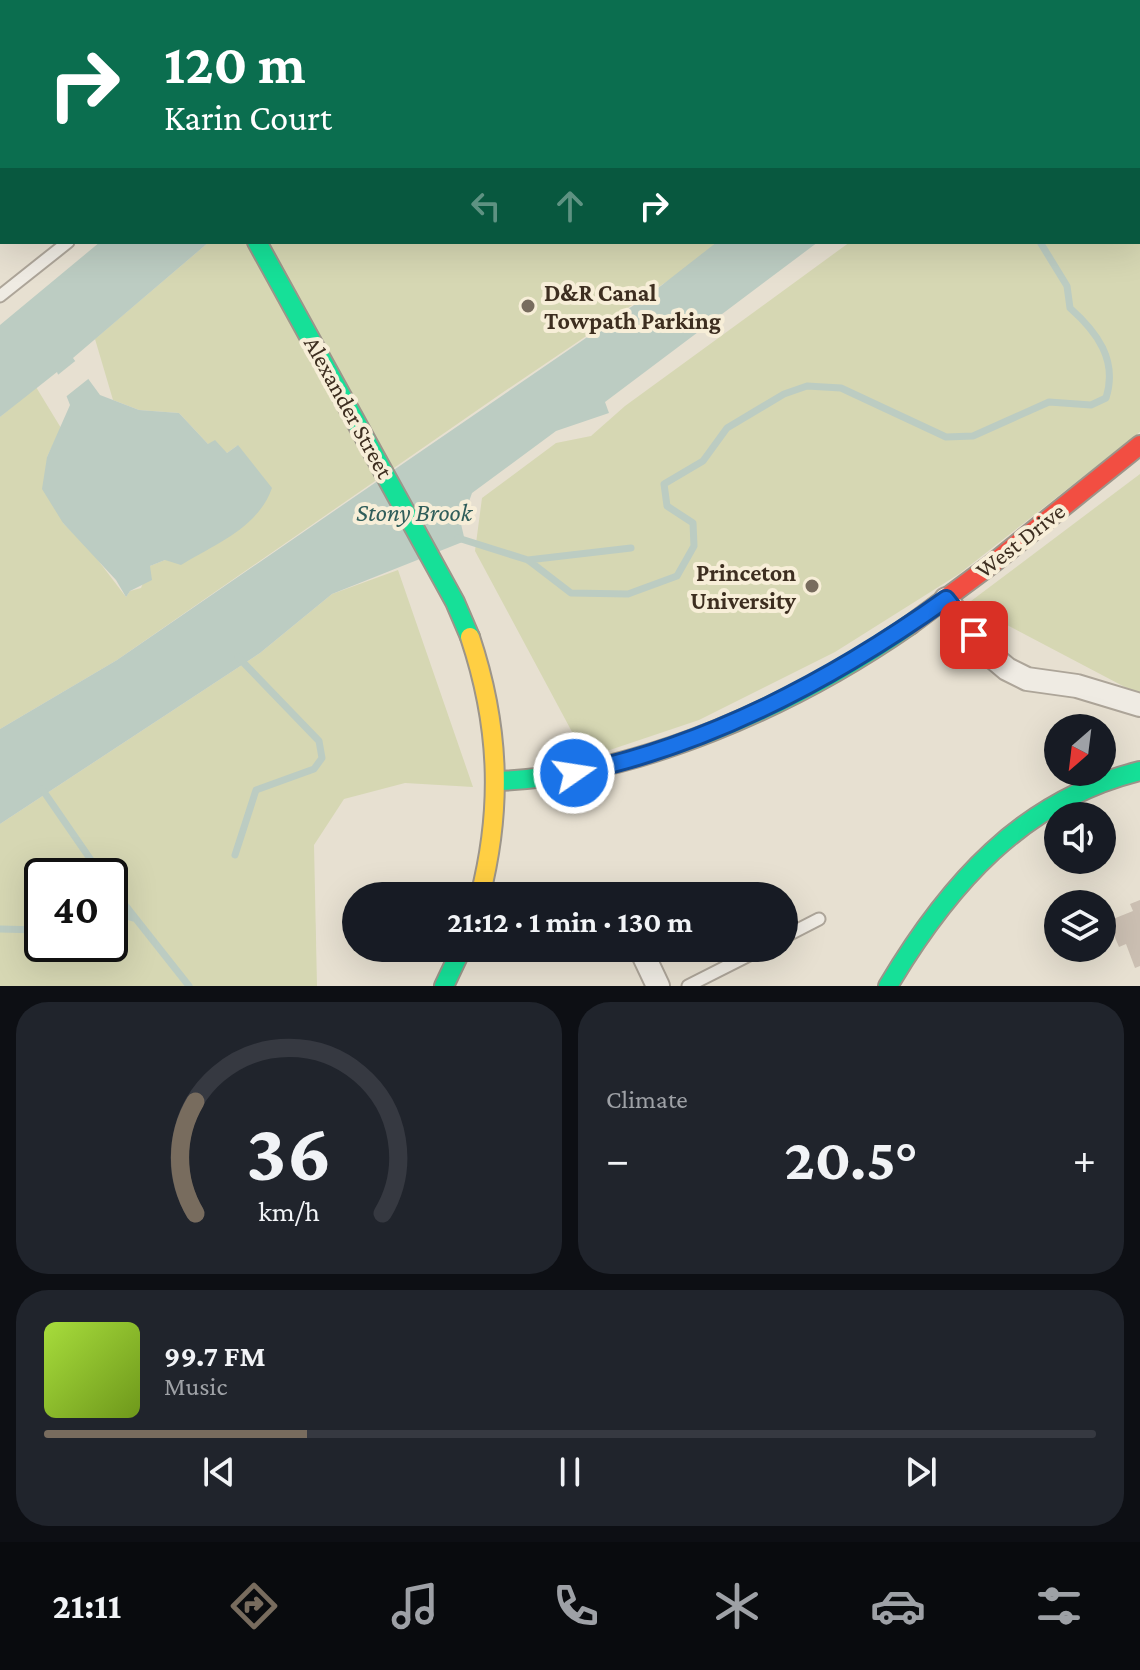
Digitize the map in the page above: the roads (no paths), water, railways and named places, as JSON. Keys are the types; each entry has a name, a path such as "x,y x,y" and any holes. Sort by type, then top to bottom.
{"street":[{"name":"Alexander Street","path":"258,244 465,621 486,685 497,781 495,834 483,882"},
{"name":"West Drive","path":"497,781 543,779 605,767 733,722 851,662 946,599 1140,445"},
{"path":"946,599 988,653 1007,669 1027,679 1077,686 1140,705"},
{"path":"888,986 919,935 955,891 1027,822 1060,798 1094,782 1140,771"},
{"path":"444,986 455,962"},
{"path":"647,962 658,986"}],"lane":[{"path":"0,296 65,244"},
{"path":"798,930 819,919"},
{"path":"688,986 735,962"}],"water":[{"path":"98,244 207,244 73,358 100,395 139,410 179,413 208,444 215,440 227,453 238,445 272,488 257,514 234,534 181,565 165,560 150,566 152,580 130,591 126,597 116,580 63,523 42,489 47,457 70,405 57,372 0,417 0,325"},
{"name":"Stony Brook","path":"714,244 815,244 605,402 609,413 556,431 472,493 461,524 465,541 332,594 260,653 0,824 0,729 117,660 653,292"}],"waterway":[{"path":"458,538 528,560 571,593 628,594 677,576 694,546 693,523 667,506 664,484 703,461 727,428 784,394 807,386 841,388 946,437 973,436 1049,402 1091,405 1106,398 1109,371 1103,348 1089,327 1070,308 1067,286 1041,244"},
{"path":"528,560 631,548"},
{"path":"235,855 256,790 314,769 322,758 319,741 238,657"},
{"path":"42,789 90,858"},
{"path":"128,909 189,986"},
{"path":"128,916 133,918"},
{"path":"0,929 24,930"}],"place":[{"name":"D&R Canal Towpath Parking","path":"528,306"},
{"name":"Princeton University","path":"812,586"}]}
